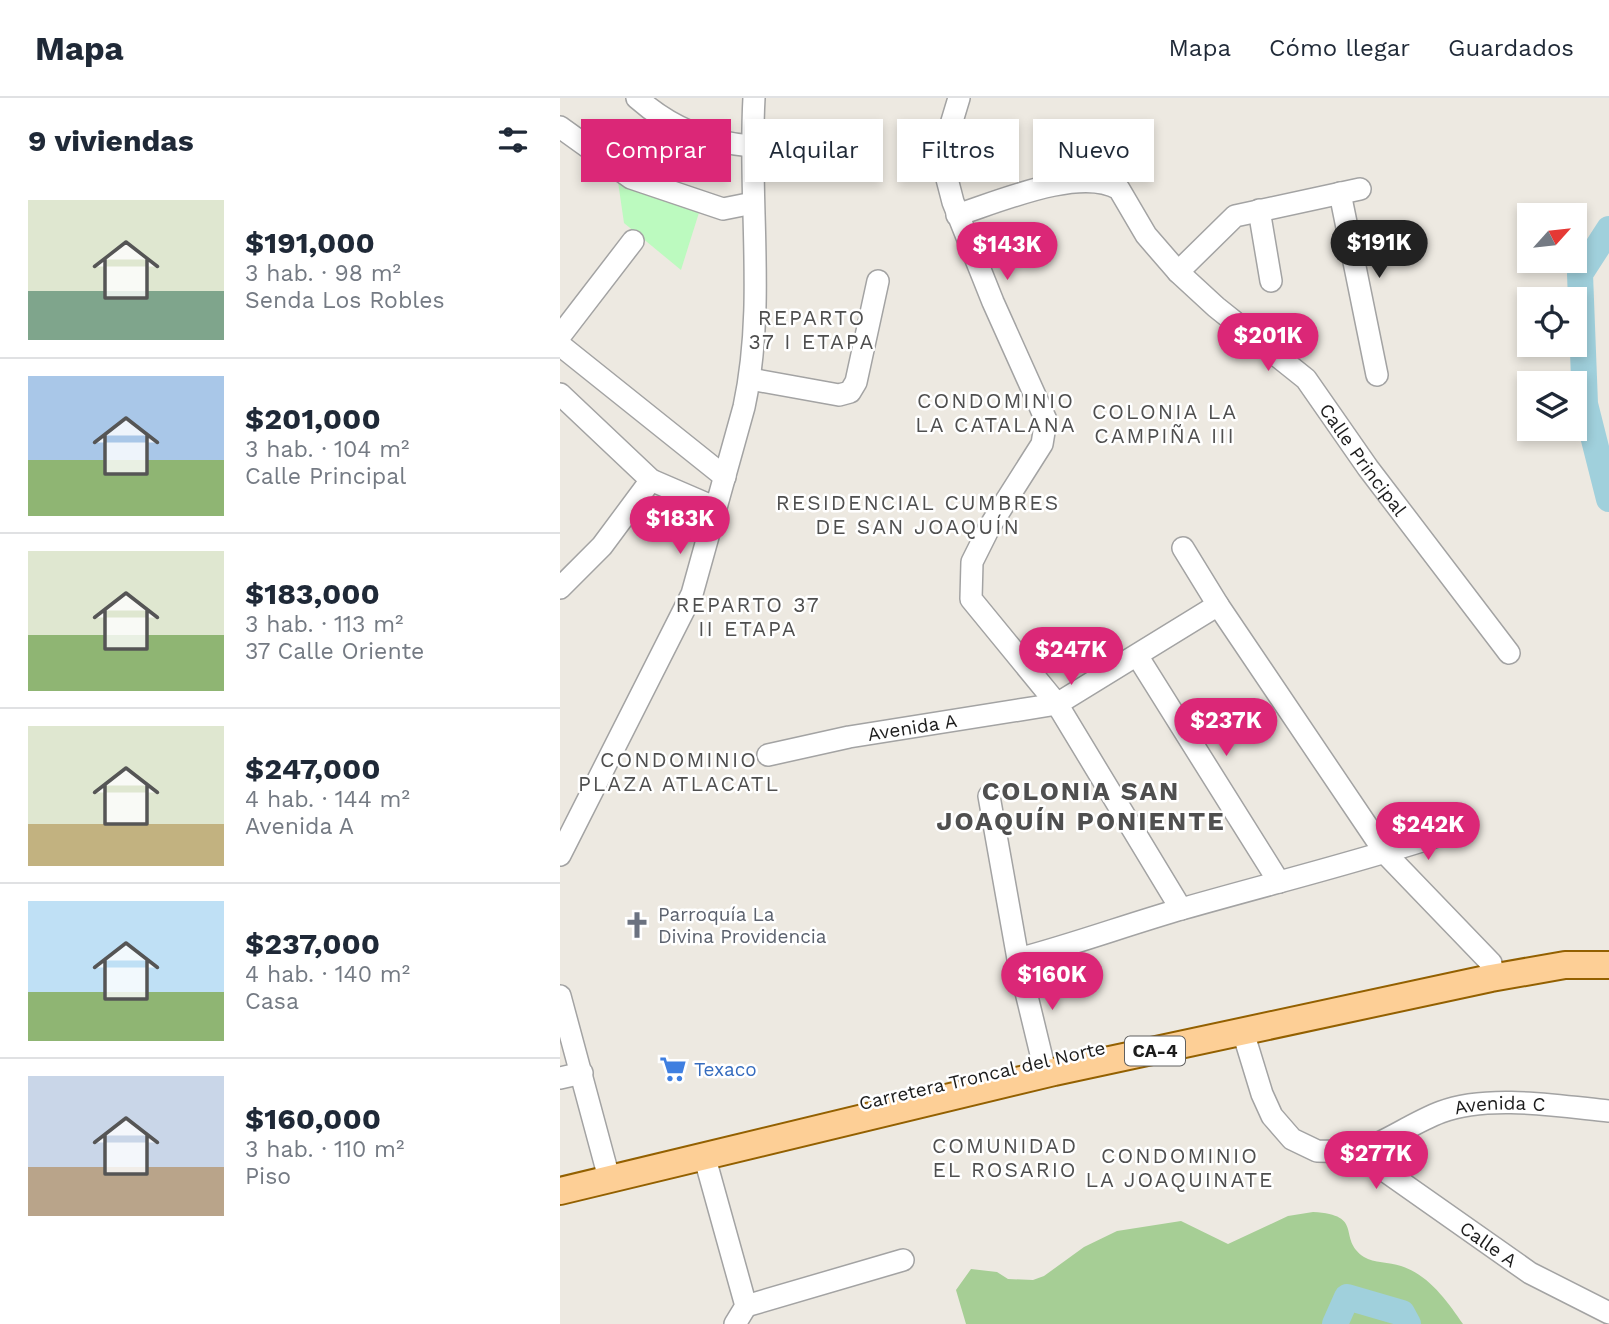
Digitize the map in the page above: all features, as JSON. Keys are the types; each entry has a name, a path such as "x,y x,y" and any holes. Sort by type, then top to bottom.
{"main road":[{"name":"Carretera Troncal del Norte","path":"607,1170 1491,963 1543,955 1609,952"},
{"name":"Carretera Troncal del Norte","path":"607,1170 704,1155 1044,1068 1243,1032 1490,978 1565,965 1609,965"},
{"name":"CA-4","path":"560,1172 607,1170"},
{"name":"CA-4","path":"560,1191 607,1170"}],"street":[{"path":"637,98 659,117 716,143 745,145"},
{"path":"753,119 754,98"},
{"path":"959,98 950,120 946,161 949,188 957,215 1046,420 1042,444 990,526 972,562 971,599 1058,704 1181,909"},
{"path":"560,127 631,178 723,209 753,203"},
{"path":"560,855 692,594 750,379 756,296 752,182"},
{"name":"Calle Principal","path":"957,215 1064,184 1097,182 1112,185 1125,195 1146,235 1178,272 1216,307 1300,371 1368,468 1509,653"},
{"path":"1178,272 1236,216 1350,191 1377,375"},
{"path":"1259,210 1271,281"},
{"path":"560,336 633,241"},
{"path":"750,379 839,395 849,392 856,383 878,281"},
{"path":"560,345 725,477"},
{"path":"560,394 651,480 716,508"},
{"path":"560,588 602,546 651,480"},
{"path":"1183,548 1218,605 1386,854 1491,963"},
{"path":"1058,704 1138,657 1218,605"},
{"path":"1138,657 1279,882"},
{"name":"Avenida A","path":"768,755 849,737 1058,704"},
{"path":"989,796 1018,959 1044,1068"},
{"path":"1018,959 1095,939 1181,909 1386,854 1456,830"},
{"path":"560,996 607,1170"},
{"path":"1243,1032 1262,1094 1285,1133 1317,1151 1358,1153"},
{"path":"560,1079 582,1073"},
{"name":"Avenida C","path":"1358,1153 1440,1112 1473,1104 1553,1105 1609,1111"},
{"name":"Calle A","path":"1358,1153 1530,1273 1609,1314"},
{"path":"704,1155 740,1315 903,1260"},
{"path":"1605,1324 1609,1314"}],"green space":[{"path":"618,182 638,182 702,203 681,270 624,223"},
{"path":"1313,1212 1329,1214 1345,1223 1356,1250 1364,1257 1401,1266 1429,1282 1463,1324 966,1324 956,1290 971,1269 997,1272 1008,1279 1033,1280 1044,1276 1084,1247 1117,1231 1181,1221 1228,1244 1288,1216"}],"waterway":[{"path":"1609,229 1580,274 1585,404 1609,499"},
{"path":"1335,1324 1347,1297 1402,1313 1408,1324"}],"place":[{"name":"Parroquía La Divina Providencia","path":"637,925"},
{"name":"Texaco","path":"673,1069"}],"district":[{"name":"REPARTO 37 I ETAPA","path":"812,330"},
{"name":"CONDOMINIO LA CATALANA","path":"996,413"},
{"name":"COLONIA LA CAMPIÑA III","path":"1165,424"},
{"name":"RESIDENCIAL CUMBRES DE SAN JOAQUÍN","path":"918,515"},
{"name":"REPARTO 37 II ETAPA","path":"748,617"},
{"name":"CONDOMINIO PLAZA ATLACATL","path":"679,772"},
{"name":"COLONIA SAN JOAQUÍN PONIENTE","path":"1081,806"},
{"name":"COMUNIDAD EL ROSARIO","path":"1005,1158"},
{"name":"CONDOMINIO LA JOAQUINATE","path":"1180,1168"}]}
